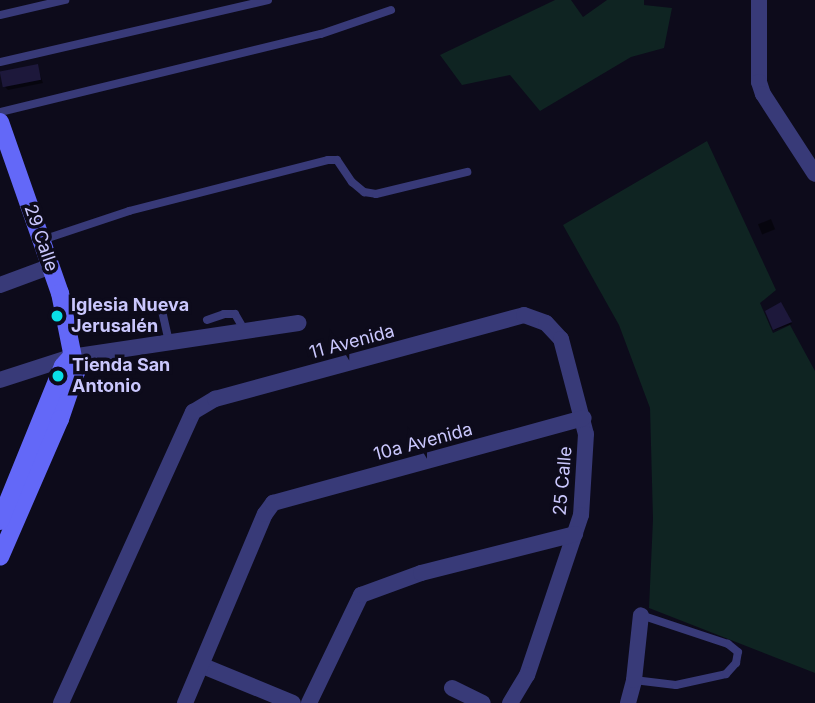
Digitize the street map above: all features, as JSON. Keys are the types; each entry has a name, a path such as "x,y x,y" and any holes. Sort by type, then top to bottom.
{"street":[{"path":"760,0 757,64 763,94 815,174"},
{"name":"29 Calle","path":"0,122 51,266 76,372 60,419 0,557"},
{"path":"0,285 51,266"},
{"name":"11 Avenida","path":"61,703 193,412 215,399 524,316"},
{"name":"25 Calle","path":"510,703 527,675 581,515 586,434 584,418 561,339 546,323 524,316"},
{"name":"11 Avenida","path":"0,380 71,357 298,323"},
{"path":"0,521 63,366 71,357"},
{"name":"10a Avenida","path":"203,666 265,514 273,503 584,418"},
{"path":"309,703 361,595 421,573 575,534"},
{"path":"628,703 634,680 641,615"},
{"path":"185,703 203,666 293,703"},
{"path":"452,688 483,703"}],"lane":[{"path":"0,15 65,0"},
{"path":"0,62 268,0"},
{"path":"0,112 321,34 391,10"},
{"path":"42,240 129,211 328,160 337,160 352,182 364,192 376,194 467,172"},
{"path":"160,302 169,342"},
{"path":"207,320 224,314 235,314 245,331"},
{"path":"634,680 676,685 726,674 736,663 738,652 728,644 641,615"}],"green space":[{"path":"555,0 571,0 583,17 607,0 644,0 644,5 672,8 664,48 631,57 540,111 510,75 462,85 440,55"},
{"path":"707,141 776,290 760,303 773,333 790,325 815,371 815,673 649,608 653,519 650,408 619,325 563,225"}],"building":[{"path":"38,64 41,80 3,87 0,71"},
{"path":"781,302 792,322 773,330 765,311"}],"place":[{"name":"Iglesia Nueva Jerusalén","path":"57,316"},
{"name":"Tienda San Antonio","path":"58,376"}]}
